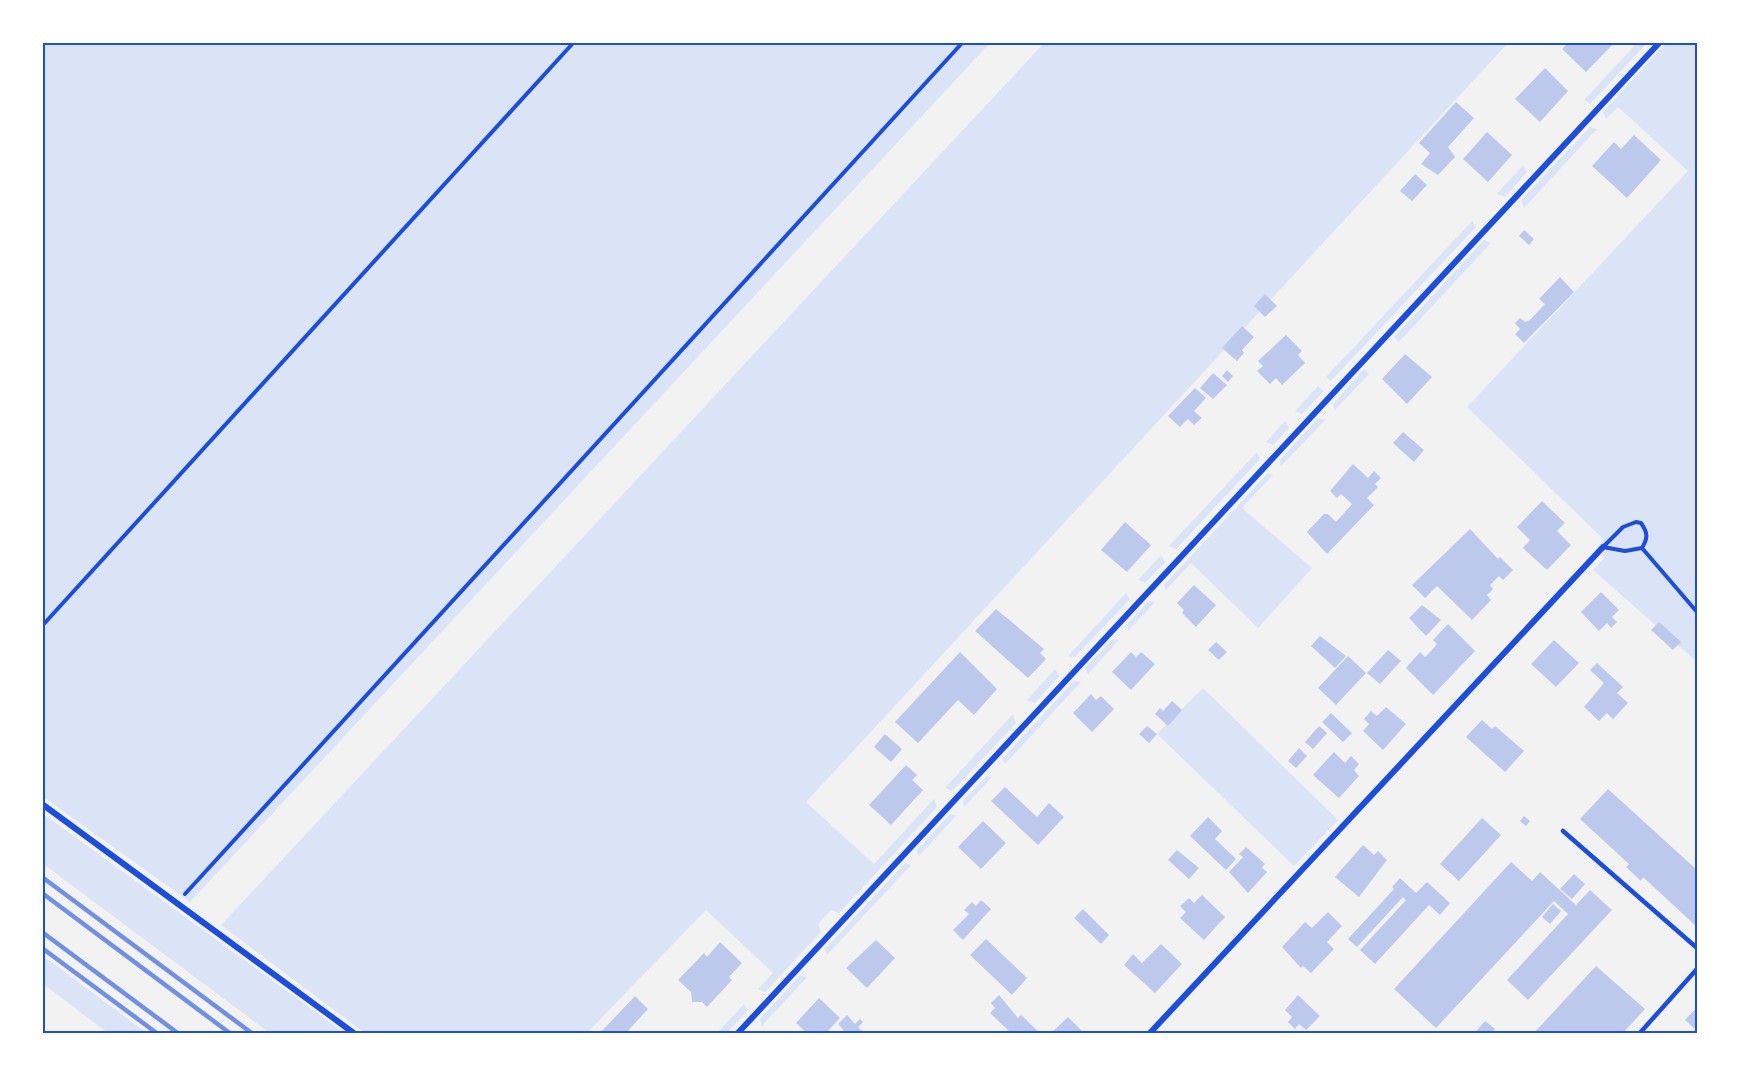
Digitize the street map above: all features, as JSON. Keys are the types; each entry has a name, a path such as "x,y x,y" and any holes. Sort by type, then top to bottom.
{"street":[{"path":"737,1034 1660,42"},
{"path":"1149,1034 1603,547"},
{"path":"42,804 355,1034"}],"lane":[{"path":"1563,831 1697,948"},
{"path":"1639,1034 1697,969"}],"path":[{"path":"42,626 574,42"},
{"path":"177,903 963,42"},
{"path":"1603,547 1623,527 1636,522 1641,523 1646,531 1647,539 1642,548"},
{"path":"1603,547 1625,551 1642,548"},
{"path":"1642,548 1697,612"}],"shaded area":[{"path":"42,42 991,42 190,902 42,796"},
{"path":"1045,42 1509,42 806,802 874,864 934,799 937,807 839,913 831,910 818,924 821,932 765,992 758,989 773,973 706,910 586,1034 366,1034 221,925"},
{"path":"1638,42 1648,42 1590,104 1584,100"},
{"path":"1667,42 1697,42 1697,662 1593,570 1604,558 1601,537 1467,407 1688,171 1618,107 1606,119 1603,112"},
{"path":"1590,127 1597,129 1524,208 1521,200"},
{"path":"1523,165 1527,172 1505,197 1497,194"},
{"path":"1472,221 1476,227 1331,381 1326,377"},
{"path":"1484,240 1491,243 1399,342 1394,337"},
{"path":"1364,369 1369,374 1335,410 1333,404"},
{"path":"1318,386 1324,391 1302,414 1295,411"},
{"path":"1318,418 1325,420 1281,466 1280,460"},
{"path":"1285,421 1289,428 1273,445 1266,442"},
{"path":"1257,452 1260,459 1176,549 1169,546"},
{"path":"1268,473 1273,475 1242,508 1312,568 1258,628 1191,563 1166,590 1164,585"},
{"path":"1161,555 1165,562 1145,583 1138,580"},
{"path":"1126,593 1130,599 1075,657 1068,656"},
{"path":"1149,601 1155,602 1128,631 1127,624"},
{"path":"1113,639 1119,640 1088,674 1085,668"},
{"path":"1055,669 1059,676 1035,703 1027,700"},
{"path":"1074,681 1081,682 1005,764 1002,759"},
{"path":"1203,688 1338,820 1294,866 1157,734"},
{"path":"1013,714 1016,723 952,791 945,788"},
{"path":"987,776 992,777 964,807 963,801"},
{"path":"42,813 345,1034 271,1034 42,863"},
{"path":"950,814 956,816 919,856 917,850"},
{"path":"905,863 911,865 827,955 825,949"},
{"path":"42,955 148,1034 109,1034 42,983"},
{"path":"800,975 807,977 762,1026 760,1019"},
{"path":"744,1004 748,1010 726,1034 716,1034"}],"building":[{"path":"1569,42 1615,42 1586,72 1562,49"},
{"path":"1545,68 1568,91 1540,122 1515,99"},
{"path":"1456,102 1474,118 1448,147 1455,157 1438,175 1421,164 1430,153 1419,143"},
{"path":"1487,132 1512,155 1488,182 1463,159"},
{"path":"1634,135 1661,160 1627,198 1592,166 1614,142 1621,149"},
{"path":"1415,174 1427,185 1412,201 1400,191"},
{"path":"1524,230 1534,239 1529,245 1519,236"},
{"path":"1560,277 1574,292 1524,343 1515,334 1520,329 1515,323 1520,318 1525,322 1530,320 1545,304 1539,299"},
{"path":"1265,294 1277,306 1265,317 1254,306"},
{"path":"1242,326 1254,337 1242,350 1244,353 1237,361 1222,348"},
{"path":"1286,335 1302,351 1298,355 1305,363 1282,385 1276,378 1270,384 1257,371 1263,366 1258,361"},
{"path":"1405,354 1432,377 1407,404 1382,379"},
{"path":"1227,370 1233,376 1228,382 1222,376"},
{"path":"1213,373 1227,385 1213,399 1200,388"},
{"path":"1195,388 1206,398 1194,411 1202,418 1194,425 1188,419 1180,427 1168,416"},
{"path":"1403,432 1424,450 1414,462 1393,443"},
{"path":"1353,464 1368,478 1374,471 1381,478 1375,484 1378,487 1367,498 1374,505 1327,554 1307,532 1324,514 1328,514 1336,522 1352,504 1341,494 1337,498 1330,491"},
{"path":"1542,501 1565,523 1557,531 1571,545 1547,570 1523,548 1530,540 1517,527"},
{"path":"1125,522 1151,545 1127,572 1101,550"},
{"path":"1470,529 1498,559 1500,557 1513,570 1503,580 1499,576 1490,585 1493,589 1487,595 1491,600 1472,620 1437,586 1425,598 1412,585"},
{"path":"1194,585 1216,605 1196,627 1182,613 1184,610 1177,603"},
{"path":"1601,592 1619,610 1612,617 1617,622 1611,628 1607,623 1599,631 1581,612"},
{"path":"1422,605 1441,620 1426,636 1409,618"},
{"path":"996,609 1044,649 1040,653 1046,659 1028,678 975,631"},
{"path":"1659,622 1681,642 1673,650 1651,630"},
{"path":"1448,624 1475,651 1433,695 1406,668 1420,652 1425,657 1431,651 1437,644 1433,640"},
{"path":"1320,636 1346,656 1335,668 1311,646"},
{"path":"1554,640 1579,663 1556,687 1531,664"},
{"path":"1216,642 1227,652 1219,660 1208,650"},
{"path":"1388,650 1401,661 1380,684 1367,673"},
{"path":"960,652 997,689 974,715 958,700 918,743 895,722"},
{"path":"1131,652 1136,657 1141,652 1155,664 1131,690 1112,672"},
{"path":"1348,656 1366,673 1336,705 1318,688"},
{"path":"1597,663 1623,687 1617,693 1628,703 1613,719 1607,713 1599,721 1584,707 1604,683 1590,670"},
{"path":"1091,694 1096,700 1101,696 1114,709 1092,732 1073,713"},
{"path":"1172,701 1182,710 1168,726 1155,714 1160,708 1163,711"},
{"path":"1386,707 1406,724 1383,750 1363,731 1369,724 1364,719 1371,711 1377,716"},
{"path":"1331,713 1352,733 1343,742 1322,722"},
{"path":"1482,720 1492,729 1495,726 1524,751 1505,772 1466,737"},
{"path":"1147,726 1157,734 1149,743 1139,734"},
{"path":"1319,726 1327,733 1313,749 1305,742"},
{"path":"885,734 902,749 891,762 874,747"},
{"path":"1299,748 1307,756 1296,768 1288,761"},
{"path":"1334,752 1345,763 1351,756 1359,764 1354,770 1359,776 1339,798 1313,775"},
{"path":"906,765 917,775 912,780 923,790 891,825 869,805"},
{"path":"1005,787 1037,817 1049,803 1064,817 1038,845 991,801"},
{"path":"1608,789 1697,870 1697,927 1643,877 1641,881 1626,867 1629,864 1580,819"},
{"path":"1524,816 1530,821 1526,826 1520,821"},
{"path":"1208,817 1222,831 1215,839 1236,859 1226,870 1190,836"},
{"path":"1482,818 1501,835 1459,881 1440,864"},
{"path":"983,821 1006,843 981,869 958,847"},
{"path":"1363,845 1374,855 1378,851 1387,860 1359,897 1335,877"},
{"path":"1246,847 1265,864 1262,868 1267,872 1248,893 1229,872 1243,857 1239,854"},
{"path":"1177,850 1199,868 1189,879 1168,860"},
{"path":"1511,862 1532,881 1540,872 1576,905 1590,890 1612,910 1528,1000 1507,980 1568,914 1554,901 1436,1028 1394,989"},
{"path":"1574,874 1585,884 1572,899 1560,889"},
{"path":"1400,878 1416,893 1427,882 1450,903 1440,915 1429,905 1375,964 1360,950 1406,900 1403,897 1357,947 1348,939 1394,889 1392,887"},
{"path":"1202,895 1225,917 1204,940 1180,918 1186,912 1180,906 1189,898 1194,903"},
{"path":"981,900 991,909 963,940 953,930 969,914 964,910 972,902 976,906"},
{"path":"1553,904 1561,911 1550,924 1542,917"},
{"path":"1083,909 1109,935 1101,944 1074,918"},
{"path":"1328,912 1342,926 1327,942 1334,949 1311,973 1303,966 1301,968 1282,947 1305,922 1312,928"},
{"path":"986,939 1027,978 1012,995 970,955"},
{"path":"876,940 895,958 867,988 846,968"},
{"path":"720,942 742,963 729,977 732,980 707,1007 702,1002 692,1002 691,992 678,980 704,953 707,957"},
{"path":"1161,944 1182,964 1155,993 1124,965 1133,954 1142,963"},
{"path":"1596,966 1645,1009 1622,1034 1533,1034"},
{"path":"999,995 1018,1018 1021,1015 1041,1034 1012,1034 990,1013 995,1008 991,1003"},
{"path":"1298,995 1320,1016 1306,1030 1299,1024 1295,1029 1288,1022 1292,1017 1285,1010"},
{"path":"635,996 648,1009 625,1034 599,1034"},
{"path":"819,998 840,1018 825,1034 808,1034 796,1023"},
{"path":"1697,1007 1697,1031 1685,1020"},
{"path":"847,1015 855,1024 860,1019 863,1022 858,1027 863,1032 847,1034 838,1024"},
{"path":"1068,1017 1085,1034 1050,1034"},
{"path":"1485,1021 1495,1029 1490,1034 1474,1034"}],"railway":[{"path":"42,877 253,1034"},
{"path":"42,893 231,1034"},
{"path":"42,932 179,1034"},
{"path":"42,948 158,1034"}]}
